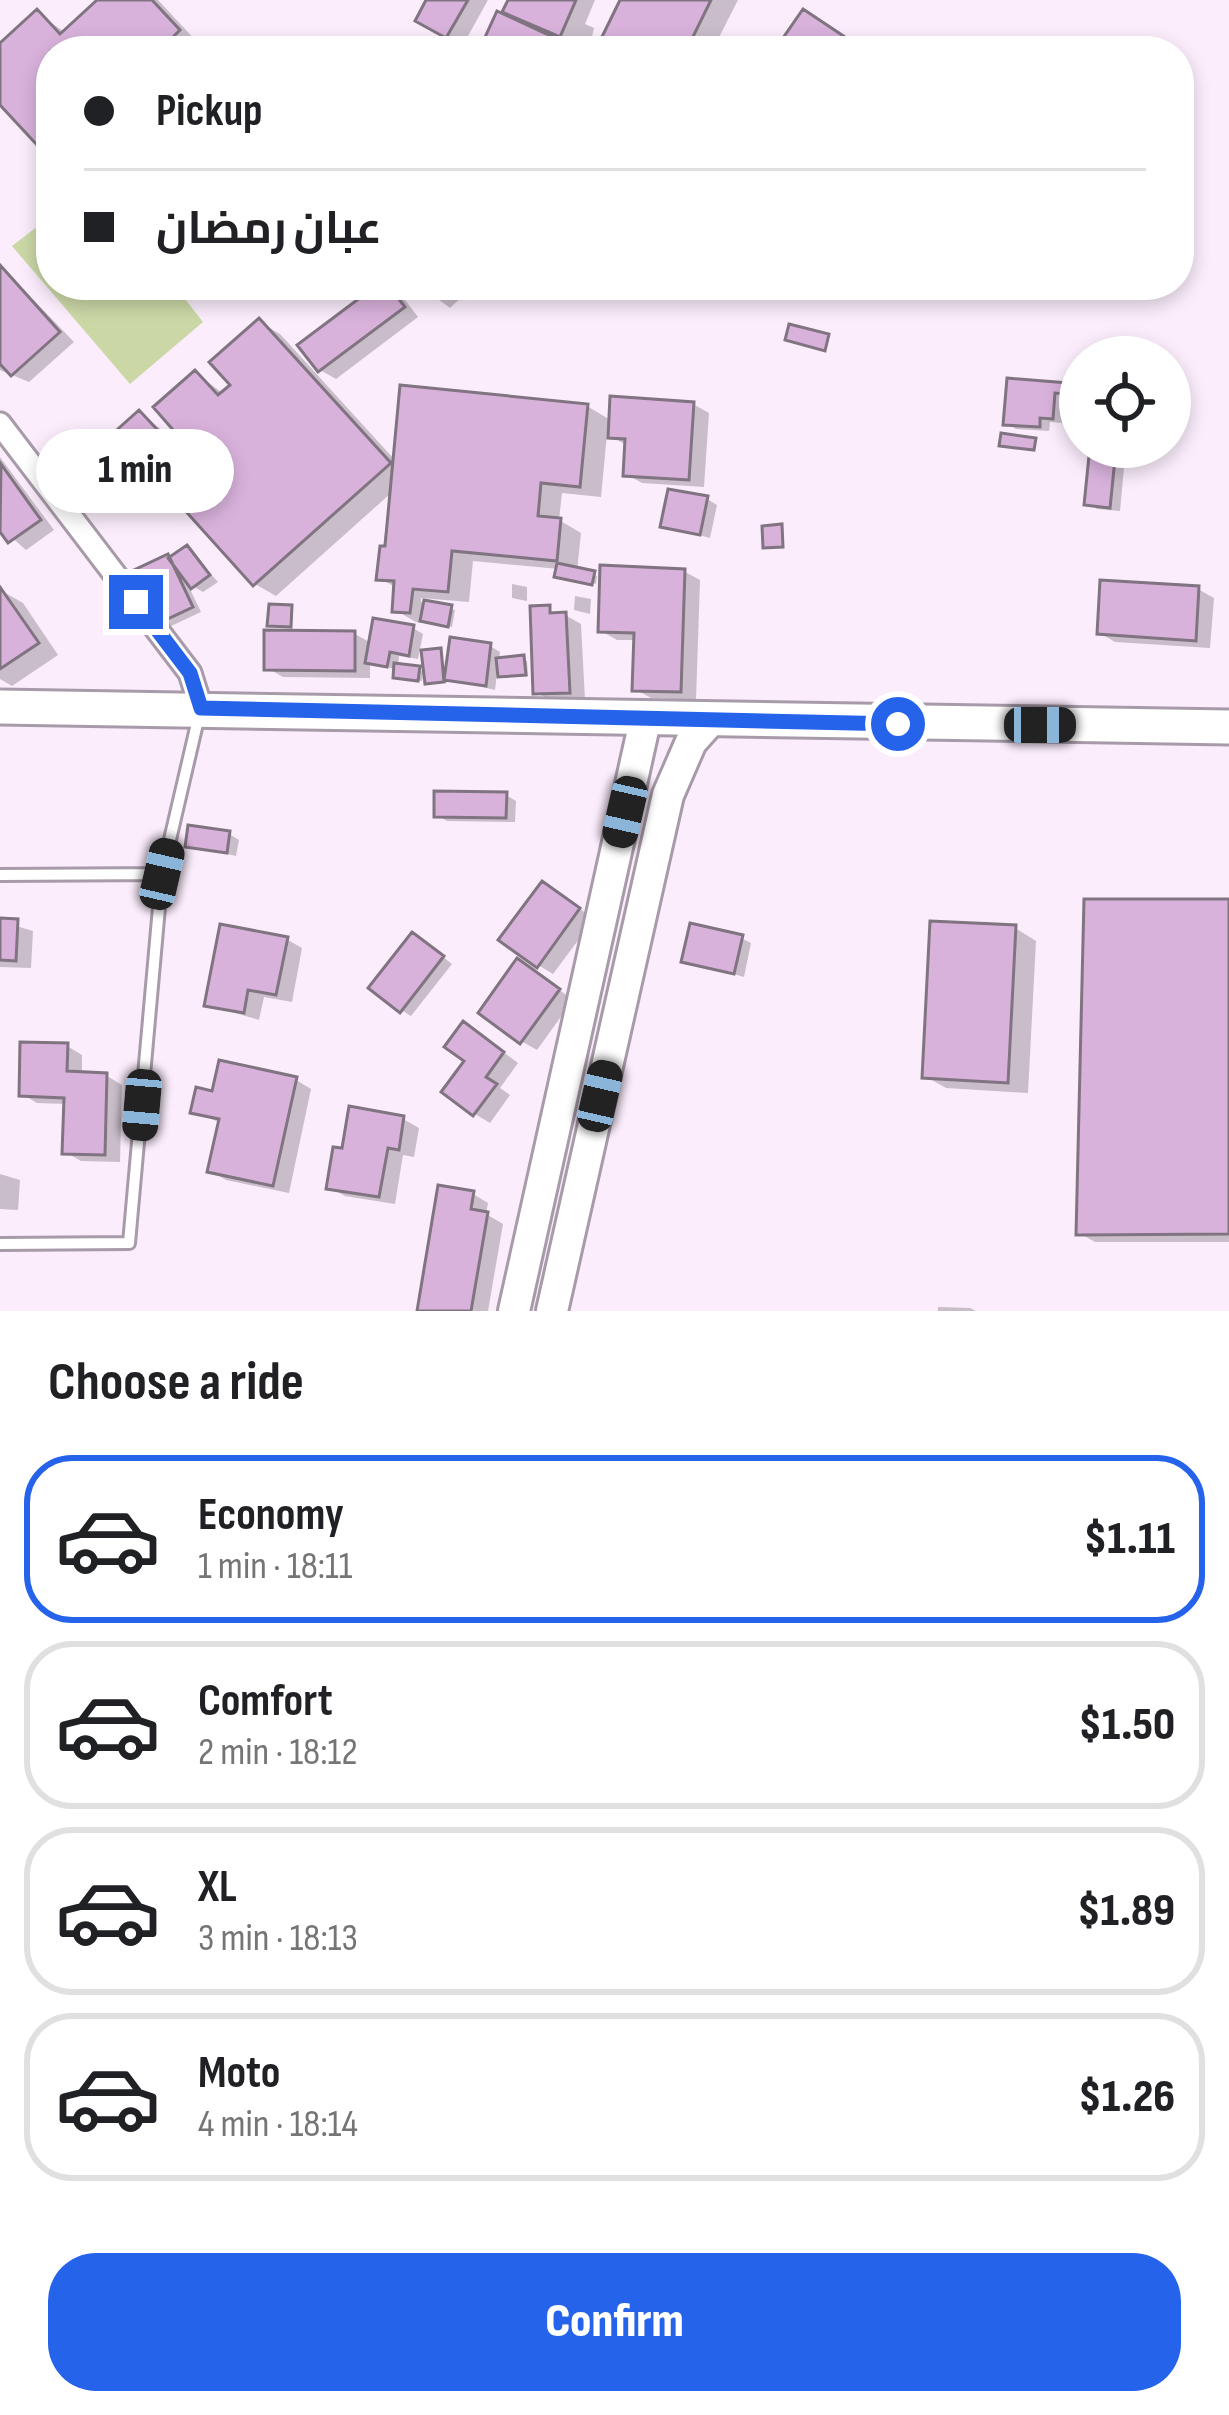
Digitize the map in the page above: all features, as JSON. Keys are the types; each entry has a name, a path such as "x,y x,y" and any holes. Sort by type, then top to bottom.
{"main road":[{"path":"0,707 1229,727"},
{"path":"514,1311 645,721"},
{"path":"552,1311 668,795 681,760 709,722"}],"street":[{"path":"0,424 190,673 201,708"}],"lane":[{"path":"0,1244 129,1243 162,874 201,708"},
{"path":"0,875 162,874"}],"green space":[{"path":"36,228 36,274 12,246"},
{"path":"58,300 186,300 203,322 130,384"}],"building":[{"path":"97,0 152,0 180,30 174,36 36,36 36,144 0,105 0,43 37,9 60,34"},
{"path":"426,0 468,0 447,36 415,21"},
{"path":"508,0 576,0 560,36 502,12"},
{"path":"620,0 711,0 693,36 602,36"},
{"path":"803,9 844,36 784,36"},
{"path":"497,11 551,36 486,36"},
{"path":"0,265 60,332 11,376 0,364"},
{"path":"357,300 400,300 405,307 318,372 297,345"},
{"path":"259,318 391,463 253,586 136,456 89,497 52,456 76,435 91,453 139,410 166,439 174,431 153,407 195,370 218,395 230,385 209,362"},
{"path":"789,324 829,334 825,351 785,340"},
{"path":"1007,378 1059,382 1053,419 1040,418 1040,427 1003,425"},
{"path":"400,385 588,404 580,487 541,483 538,516 561,518 557,561 452,551 448,592 413,589 410,613 392,612 394,581 376,580 380,546 385,546"},
{"path":"610,396 694,402 689,480 623,476 625,439 608,438"},
{"path":"1001,433 1036,438 1034,450 999,446"},
{"path":"1,464 41,520 8,543 0,532"},
{"path":"1088,468 1114,468 1110,508 1084,505"},
{"path":"668,489 708,496 700,535 660,527"},
{"path":"782,524 783,547 763,548 762,526"},
{"path":"187,545 210,575 191,589 168,558"},
{"path":"168,554 193,607 159,623 134,570"},
{"path":"557,563 595,571 592,585 554,577"},
{"path":"600,565 685,569 681,692 632,691 634,633 598,632"},
{"path":"1100,580 1199,586 1196,641 1097,634"},
{"path":"0,587 39,643 0,669"},
{"path":"424,600 452,605 448,627 420,621"},
{"path":"269,604 292,605 291,627 267,626"},
{"path":"550,605 550,613 566,612 570,693 533,694 530,606"},
{"path":"373,618 414,625 409,656 390,652 387,667 365,663"},
{"path":"264,630 355,631 355,671 264,670"},
{"path":"450,637 491,643 486,686 444,680"},
{"path":"441,648 444,682 425,684 421,650"},
{"path":"524,655 526,675 498,677 496,658"},
{"path":"394,663 420,666 418,681 393,678"},
{"path":"434,791 507,792 506,818 434,817"},
{"path":"188,825 230,831 227,853 185,847"},
{"path":"542,881 580,908 537,968 498,940"},
{"path":"1084,899 1229,899 1229,1234 1076,1235"},
{"path":"0,918 18,919 16,961 0,960"},
{"path":"930,921 1016,925 1008,1083 922,1078"},
{"path":"690,923 743,935 734,974 681,962"},
{"path":"220,924 288,937 276,995 248,990 244,1013 204,1006"},
{"path":"412,932 444,956 400,1013 368,988"},
{"path":"517,958 560,989 520,1044 478,1013"},
{"path":"463,1021 504,1052 486,1077 497,1084 473,1116 441,1092 464,1061 444,1047"},
{"path":"20,1042 68,1043 67,1071 107,1073 105,1155 62,1154 64,1098 19,1096"},
{"path":"219,1060 297,1077 273,1186 207,1172 219,1119 190,1113 196,1087 212,1091"},
{"path":"349,1106 404,1116 399,1150 388,1148 379,1197 326,1189 333,1147 342,1148"},
{"path":"438,1185 474,1191 471,1209 488,1212 471,1311 417,1311"}],"route":[{"path":"136,602 190,673 201,708 898,724"}]}
